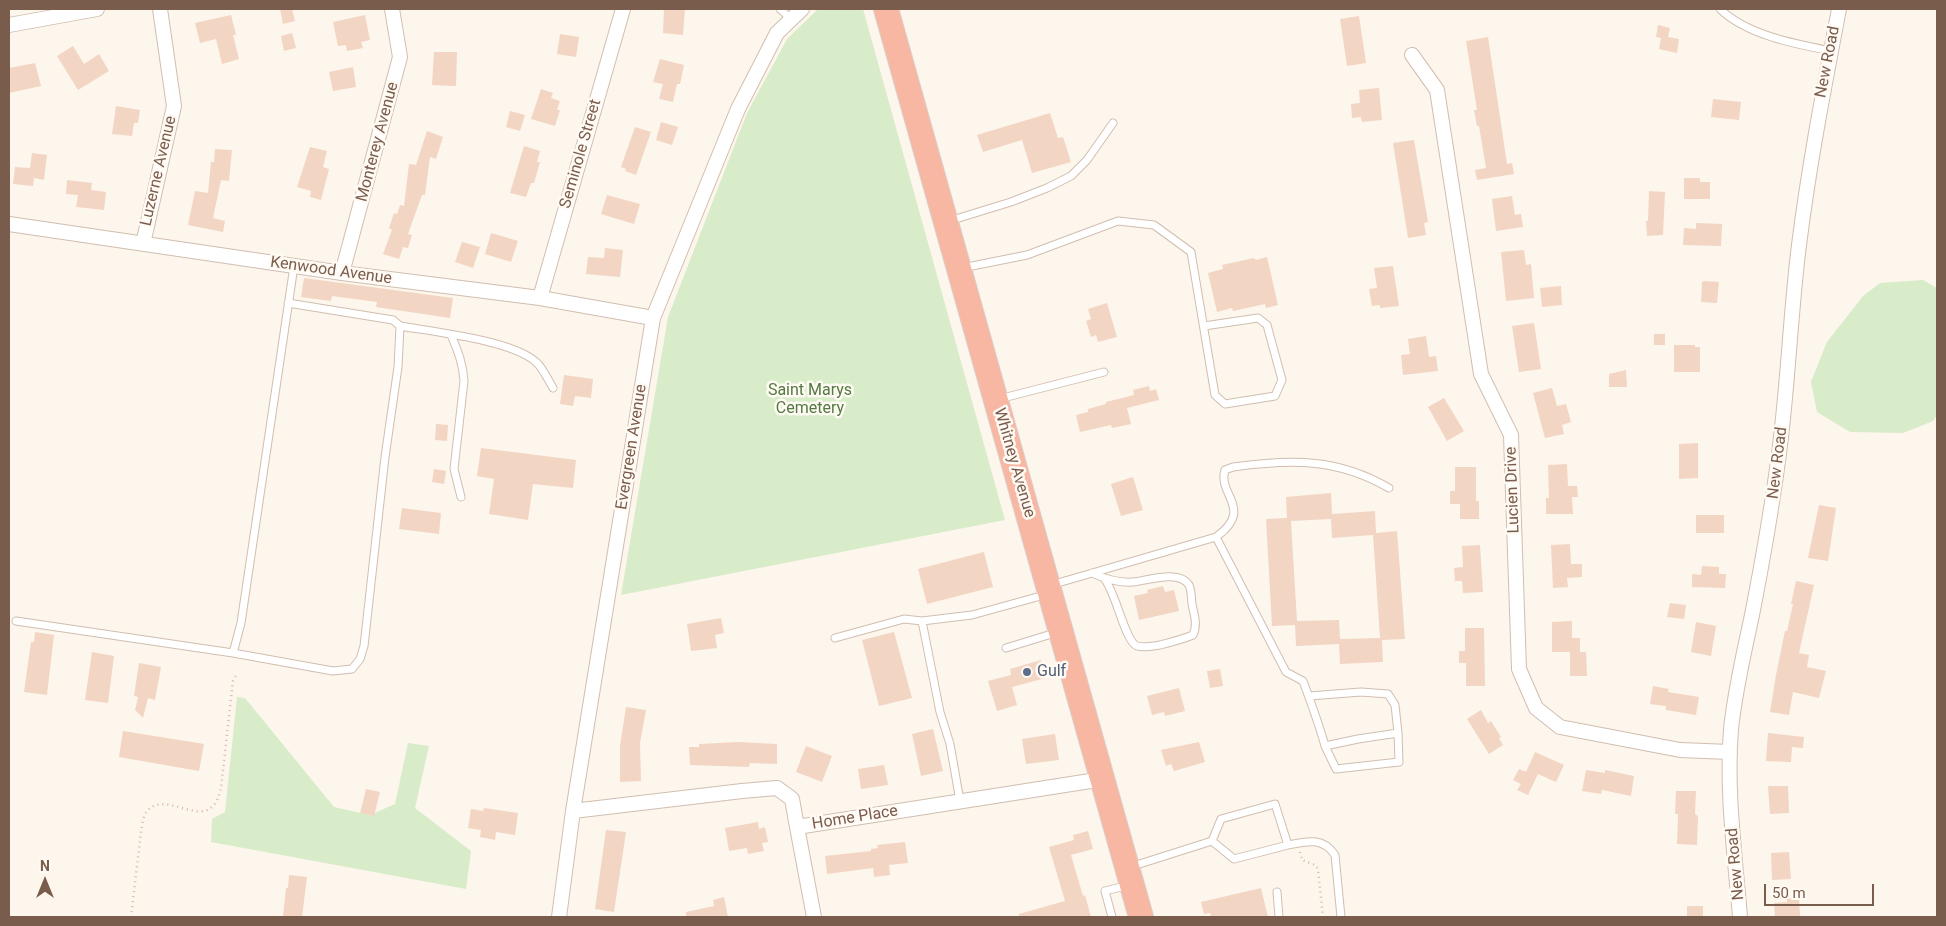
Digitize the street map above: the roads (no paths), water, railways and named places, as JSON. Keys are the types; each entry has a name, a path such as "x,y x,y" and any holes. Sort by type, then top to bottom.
{"highway":[{"name":"Whitney Avenue","path":"886,9 1141,917"}],"street":[{"path":"9,25 90,9"},
{"name":"Luzerne Avenue","path":"143,244 174,106 160,9"},
{"name":"Monterey Avenue","path":"342,273 400,57 392,9"},
{"name":"Seminole Street","path":"540,298 623,9"},
{"name":"Evergreen Avenue","path":"559,917 572,811 653,318 738,109 777,33 802,9"},
{"name":"New Road","path":"1740,917 1731,801 1730,752 1734,705 1773,504 1805,198 1820,102 1839,9"},
{"name":"Lucien Drive","path":"1412,55 1437,90 1481,374 1511,435 1520,669 1536,708 1560,727 1680,750 1730,752"},
{"name":"Kenwood Avenue","path":"9,224 342,273 540,298 653,318"},
{"name":"Home Place","path":"572,811 777,788 792,799 797,827 1103,779"},
{"path":"797,827 814,917"}],"lane":[{"path":"780,9 791,19"},
{"path":"1720,9 1746,28 1800,45 1831,51"},
{"path":"946,222 1011,202 1071,176 1087,160 1113,123"},
{"path":"959,269 1027,255 1118,221 1154,224 1191,252 1215,395 1225,404 1276,396 1282,380 1267,325 1258,318 1204,326"},
{"path":"233,653 241,623 294,266"},
{"path":"288,303 393,320 400,326 502,344 521,352 537,362 553,388"},
{"path":"16,621 233,653 333,672 352,669 360,658 364,646 385,456 398,367 400,326"},
{"path":"451,335 461,357 464,381 454,469 461,497"},
{"path":"996,399 1104,372"},
{"path":"835,638 904,619 922,621 972,615 1092,573 1216,537 1232,522 1234,509 1223,476 1225,470 1233,467 1288,462 1320,463 1353,470 1390,488"},
{"path":"1216,537 1286,672 1303,681 1319,723 1325,746 1336,769 1399,762 1395,705 1388,694 1361,692 1309,696"},
{"path":"1092,573 1104,578 1134,582 1152,578 1172,577 1184,580 1191,594 1196,628 1194,635 1151,647 1137,646 1128,635 1115,596 1104,578"},
{"path":"922,621 937,698 950,744 960,801"},
{"path":"1006,648 1061,631"},
{"path":"1325,746 1398,732"},
{"path":"1112,917 1105,891 1130,876 1212,841 1221,819 1276,804 1288,845"},
{"path":"1212,841 1234,859 1297,843 1316,841 1330,847 1335,855 1341,917"},
{"path":"1278,892 1279,917"}],"place":[{"name":"Gulf","path":"1027,672"}],"park label":[{"name":"Saint Marys Cemetery","path":"810,400"}]}
